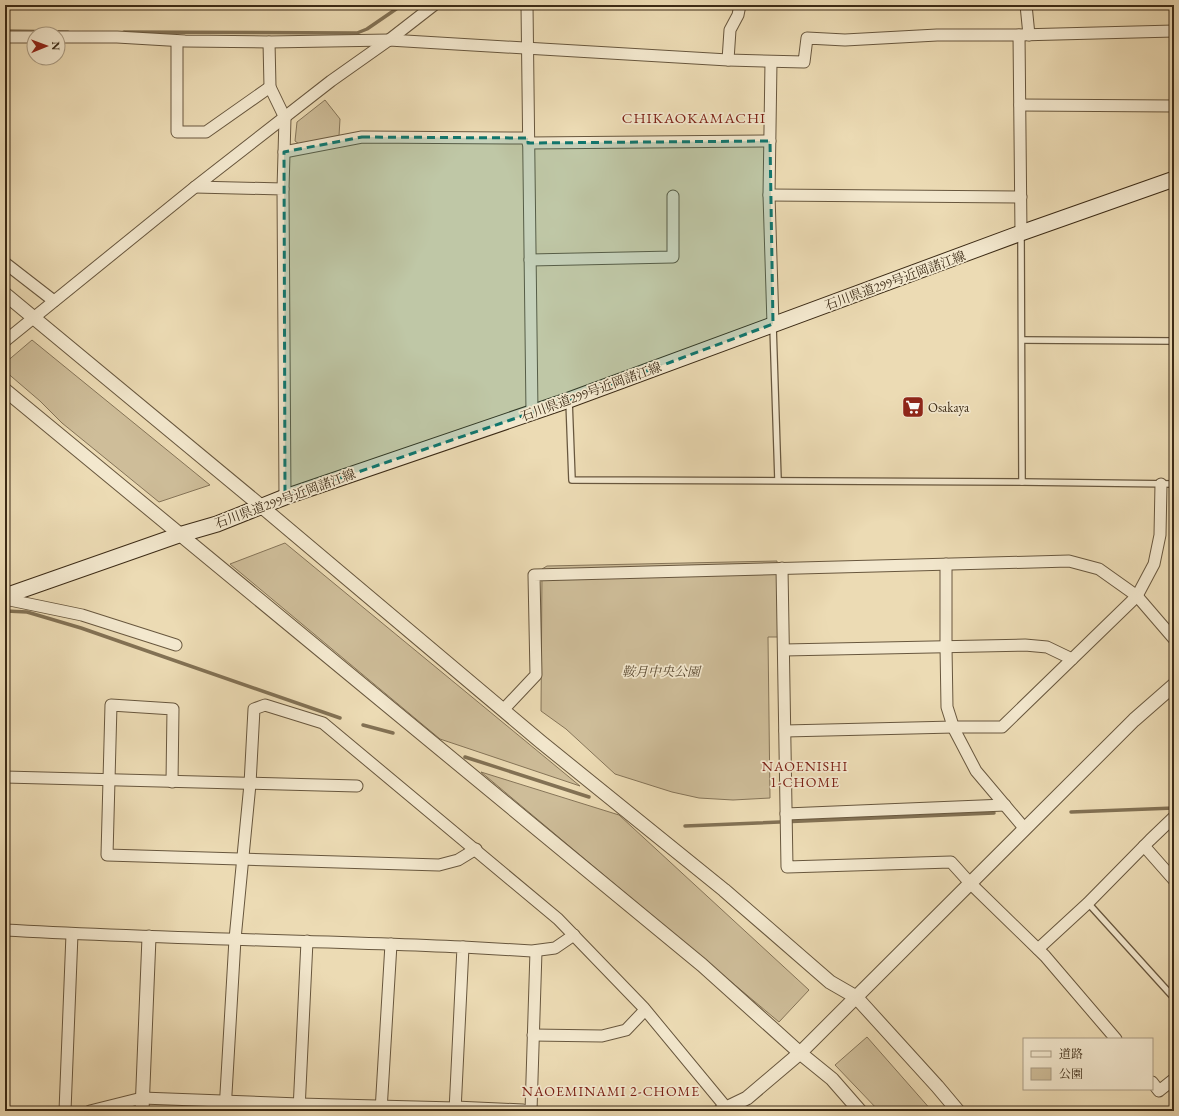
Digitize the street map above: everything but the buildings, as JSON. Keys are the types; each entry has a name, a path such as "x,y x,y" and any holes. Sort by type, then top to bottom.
{"main road":[{"name":"石川県道299号近岡諸江線","path":"5,597 179,535 217,524 285,497 569,400 1021,233 1174,179"}],"street":[{"path":"5,341 196,187 331,81 389,40 434,5"},
{"path":"527,5 532,412"},
{"path":"728,60 730,30 738,15 740,5"},
{"path":"1021,233 1020,105 1026,5"},
{"path":"66,37 117,37 177,41 269,42 389,40 728,60 804,62 807,38 845,40 937,35 1024,35 1174,31"},
{"path":"5,37 26,37"},
{"path":"177,41 177,132 206,132 270,87"},
{"path":"269,42 270,87 284,118 285,497"},
{"path":"771,62 769,195 773,324"},
{"path":"1020,105 1174,106"},
{"path":"284,152 362,137 528,141 770,141"},
{"path":"196,187 283,189"},
{"path":"769,195 1021,197"},
{"path":"530,260 673,257 673,196"},
{"path":"5,263 54,301"},
{"path":"5,294 261,506 503,710 724,890 830,982 856,997 958,1111"},
{"path":"5,390 702,965 832,1079 860,1111"},
{"path":"785,731 1002,727 1137,596 1154,564 1160,535 1161,484"},
{"path":"503,710 536,675 534,574 1069,561 1099,569 1137,596 1174,639"},
{"path":"946,564 948,707 954,727 976,771 1025,829"},
{"path":"782,568 787,868 951,862 970,883 1038,949 1115,1038"},
{"path":"5,597 82,615 176,645"},
{"path":"784,650 1025,645 1047,647 1072,659"},
{"path":"225,1106 235,939 250,784 254,709 265,706 323,723 476,849 558,919 646,1010 725,1110 747,1098 800,1052 1134,720 1174,685"},
{"path":"172,782 173,709 111,705 107,855 439,865 458,860 476,849"},
{"path":"5,778 358,786"},
{"path":"786,814 1005,805"},
{"path":"1038,949 1088,903 1174,817"},
{"path":"1144,846 1174,880"},
{"path":"5,930 72,934 391,944 536,951 555,948 574,936"},
{"path":"65,1111 72,934"},
{"path":"142,1105 149,937"},
{"path":"299,1108 307,941"},
{"path":"381,1109 391,944"},
{"path":"455,1109 463,947"},
{"path":"531,1111 536,951"},
{"path":"533,1035 602,1036 626,1030 646,1010"},
{"path":"1153,1083 1159,1091 1174,1079"},
{"path":"90,1111 142,1105 523,1111"}],"lane":[{"path":"1021,233 1022,482"},
{"path":"773,324 778,480"},
{"path":"1022,340 1174,341"},
{"path":"569,400 572,480 778,480 1174,484"},
{"path":"1088,903 1174,998"}],"highlighted area":[{"path":"362,137 528,138 528,143 770,141 773,324 569,400 285,497 284,152"}],"green space":[{"path":"325,100 340,119 339,136 302,146 295,141 297,122"},
{"path":"32,340 210,485 159,502 62,423 40,401 5,371 5,363"},
{"path":"285,543 580,786 440,739 230,564"},
{"name":"鞍月中央公園","path":"777,561 779,637 768,637 770,798 733,800 699,798 672,792 615,774 566,729 541,711 542,569 547,566"},
{"path":"481,772 619,815 809,990 779,1022"},
{"path":"867,1037 932,1111 879,1111 835,1065"}],"waterway":[{"path":"124,32 357,33 367,29 402,5"},
{"path":"5,31 68,32"},
{"path":"6,611 27,612 81,628 340,718"},
{"path":"363,725 393,733"},
{"path":"465,757 589,797"},
{"path":"1071,812 1174,808"},
{"path":"685,826 994,813"}],"place":[{"name":"Osakaya","path":"913,407"}],"district":[{"name":"CHIKAOKAMACHI","path":"694,118"},
{"name":"NAOENISHI 1-CHOME","path":"805,774"},
{"name":"NAOEMINAMI 2-CHOME","path":"611,1091"}]}
